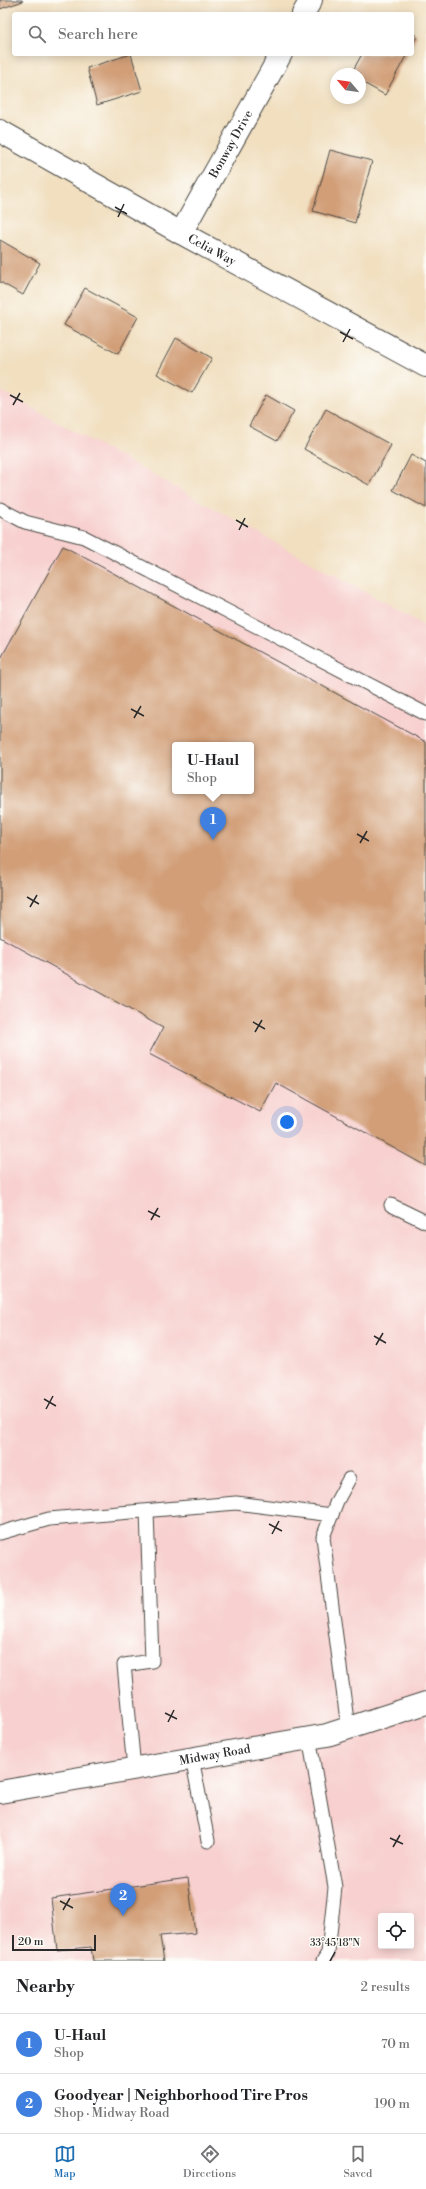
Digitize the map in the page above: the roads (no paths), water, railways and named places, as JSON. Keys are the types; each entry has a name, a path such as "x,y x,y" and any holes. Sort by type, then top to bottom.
{"street":[{"path":"304,12 311,0"},
{"name":"Bonway Drive","path":"181,233 280,56"},
{"name":"Celia Way","path":"0,131 181,233 426,366"},
{"name":"Midway Road","path":"0,1792 310,1738 348,1728 426,1703"}],"lane":[{"path":"0,509 25,522 84,537 426,714"},
{"path":"391,1205 426,1222"},
{"path":"348,1728 323,1537 349,1479"},
{"path":"0,1533 49,1519 236,1503 332,1515"},
{"path":"134,1768 124,1665 152,1661 147,1510"},
{"path":"310,1738 335,1887 328,1953 323,1961"},
{"path":"192,1758 208,1841"}],"place":[{"name":"U-Haul","path":"213,840"},
{"name":"Goodyear | Neighborhood Tire Pros","path":"123,1916"}]}
